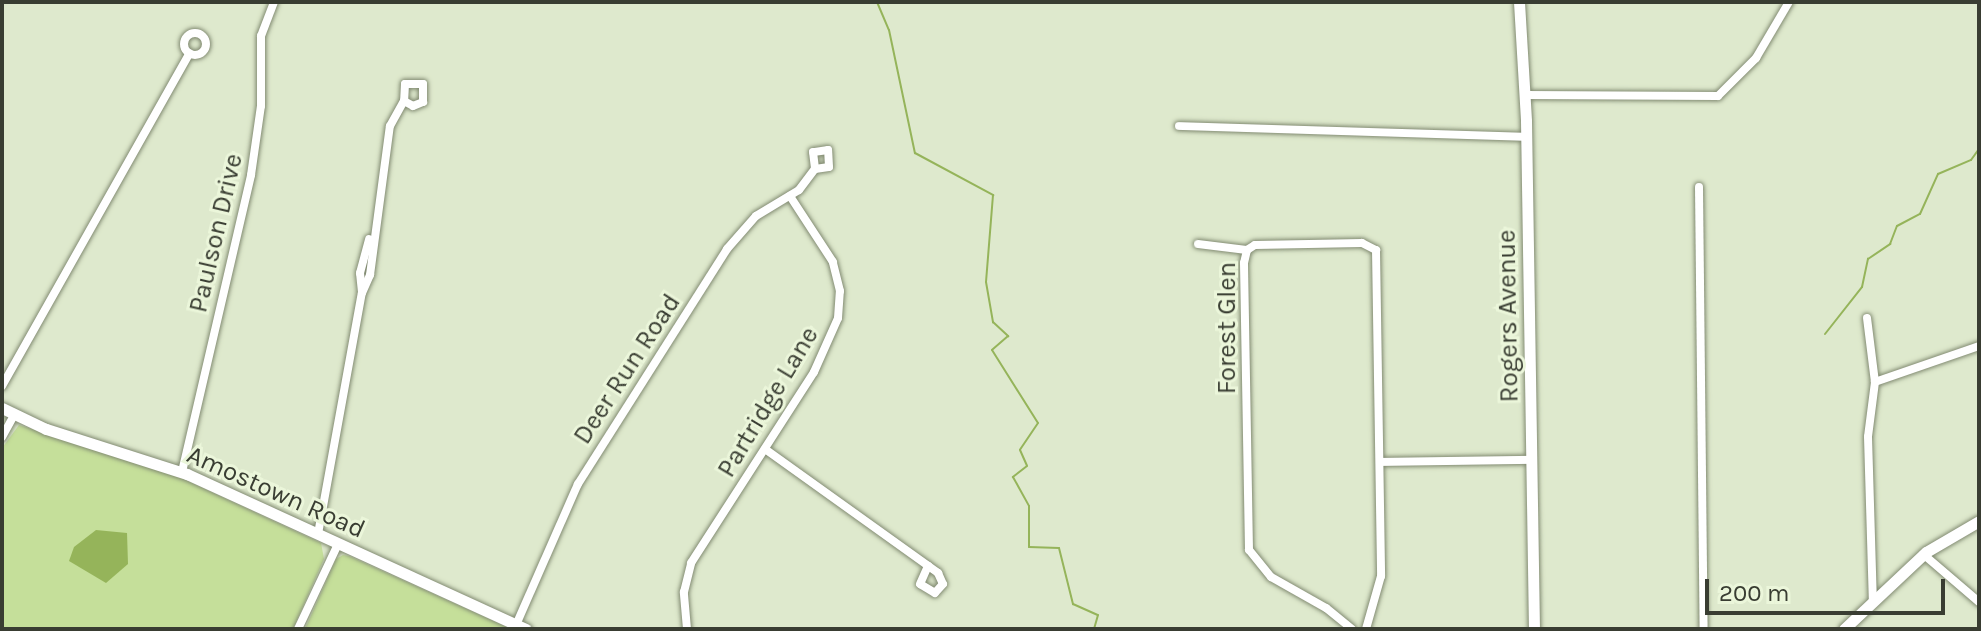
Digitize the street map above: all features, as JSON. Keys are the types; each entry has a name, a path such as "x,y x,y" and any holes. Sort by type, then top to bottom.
{"main road":[{"name":"Rogers Avenue","path":"1519,2 1527,137 1534,629"},
{"name":"Amostown Road","path":"2,408 14,415 182,472 521,627"},
{"path":"1844,629 1923,554 1979,521"}],"street":[{"name":"Paulson Drive","path":"182,472 251,175 261,106 261,36 274,2"},
{"path":"1525,95 1718,96 1758,56 1785,4"},
{"path":"2,386 190,53"},
{"path":"318,534 362,293 360,273 374,224 390,126 404,101"},
{"path":"1179,126 1527,137"},
{"name":"Deer Run Road","path":"521,627 578,484 694,301 740,232 790,196 815,169"},
{"path":"1699,187 1704,629"},
{"name":"Partridge Lane","path":"687,629 684,598 689,568 822,358 840,310 833,262 790,196"},
{"name":"Forest Glen","path":"1352,629 1263,571 1249,550 1247,250 1276,243 1362,243 1375,248 1381,576 1366,629"},
{"path":"1198,244 1247,250"},
{"path":"1867,318 1875,382 1868,437 1873,602"},
{"path":"1875,382 1979,346"},
{"path":"2,437 14,415"},
{"path":"765,449 928,566"},
{"path":"1380,462 1532,460"},
{"path":"298,629 338,544"},
{"path":"1923,554 1979,602"}],"shaded area":[{"path":"19,425 168,472 321,543 324,559 293,629 2,629 2,448"},
{"path":"96,530 127,533 128,564 106,583 69,561 74,547"},
{"path":"343,555 511,629 305,629 336,559"}],"waterway":[{"path":"877,2 889,30 915,153 993,195 986,282 993,322 1008,336 992,350 1038,423 1020,450 1027,466 1013,477 1029,506 1029,547 1059,548 1073,604 1098,615 1094,629"},
{"path":"1825,334 1862,287 1868,259 1890,244 1897,226 1920,214 1938,174 1971,160 1979,149"}]}
